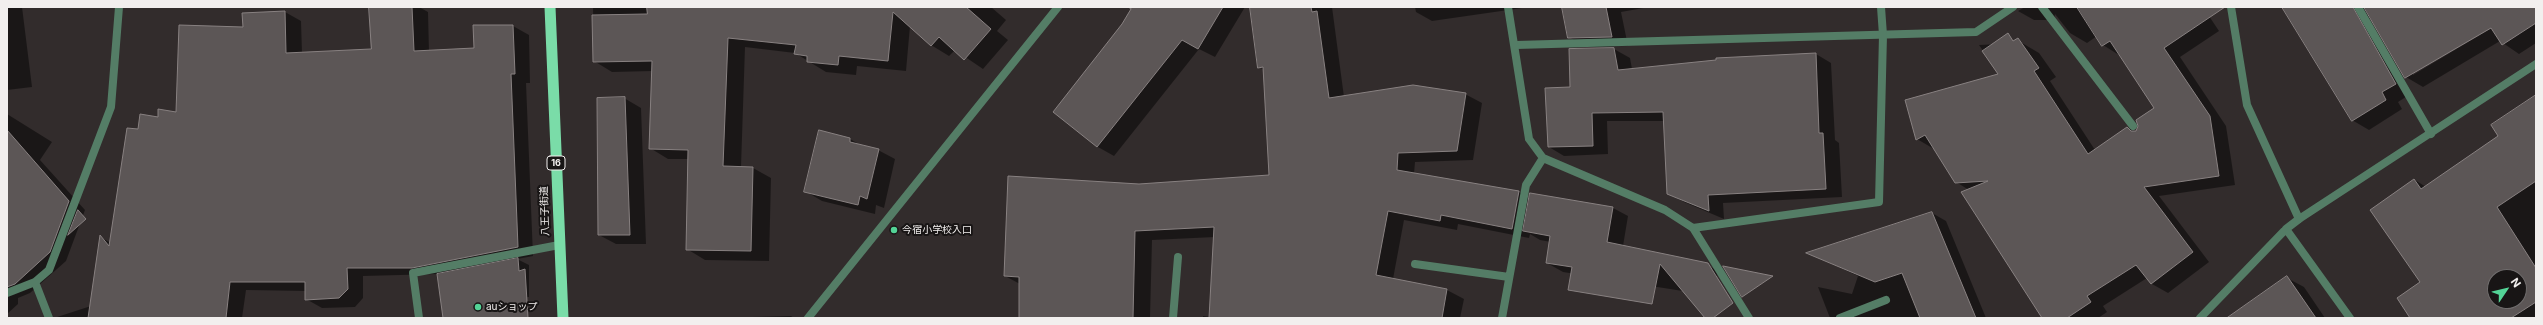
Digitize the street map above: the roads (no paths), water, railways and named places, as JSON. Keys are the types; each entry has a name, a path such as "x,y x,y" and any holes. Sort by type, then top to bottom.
{"highway":[{"name":"八王子街道","path":"550,7 563,318"}],"street":[{"path":"7,293 35,282 50,270 111,107 119,7"},
{"path":"808,318 1058,7"},
{"path":"1508,7 1516,45 1529,139 1543,158 1665,210 1693,228 1749,318"},
{"path":"1693,228 1879,202 1883,36 1881,7"},
{"path":"1516,45 1883,36 1976,32 2013,7"},
{"path":"2042,7 2133,126"},
{"path":"2231,7 2247,105 2299,219"},
{"path":"2358,7 2431,134"},
{"path":"2200,318 2286,229 2299,219 2536,64"},
{"path":"1502,318 1526,185 1543,158"},
{"path":"2286,229 2350,318"},
{"path":"419,318 413,273 559,244"},
{"path":"1173,318 1178,257"},
{"path":"1415,264 1509,277"},
{"path":"35,282 49,318"},
{"path":"1840,318 1886,300"}],"place":[{"name":"今宿小学校入口","path":"894,230"},
{"name":"auショップ","path":"478,307"}]}
